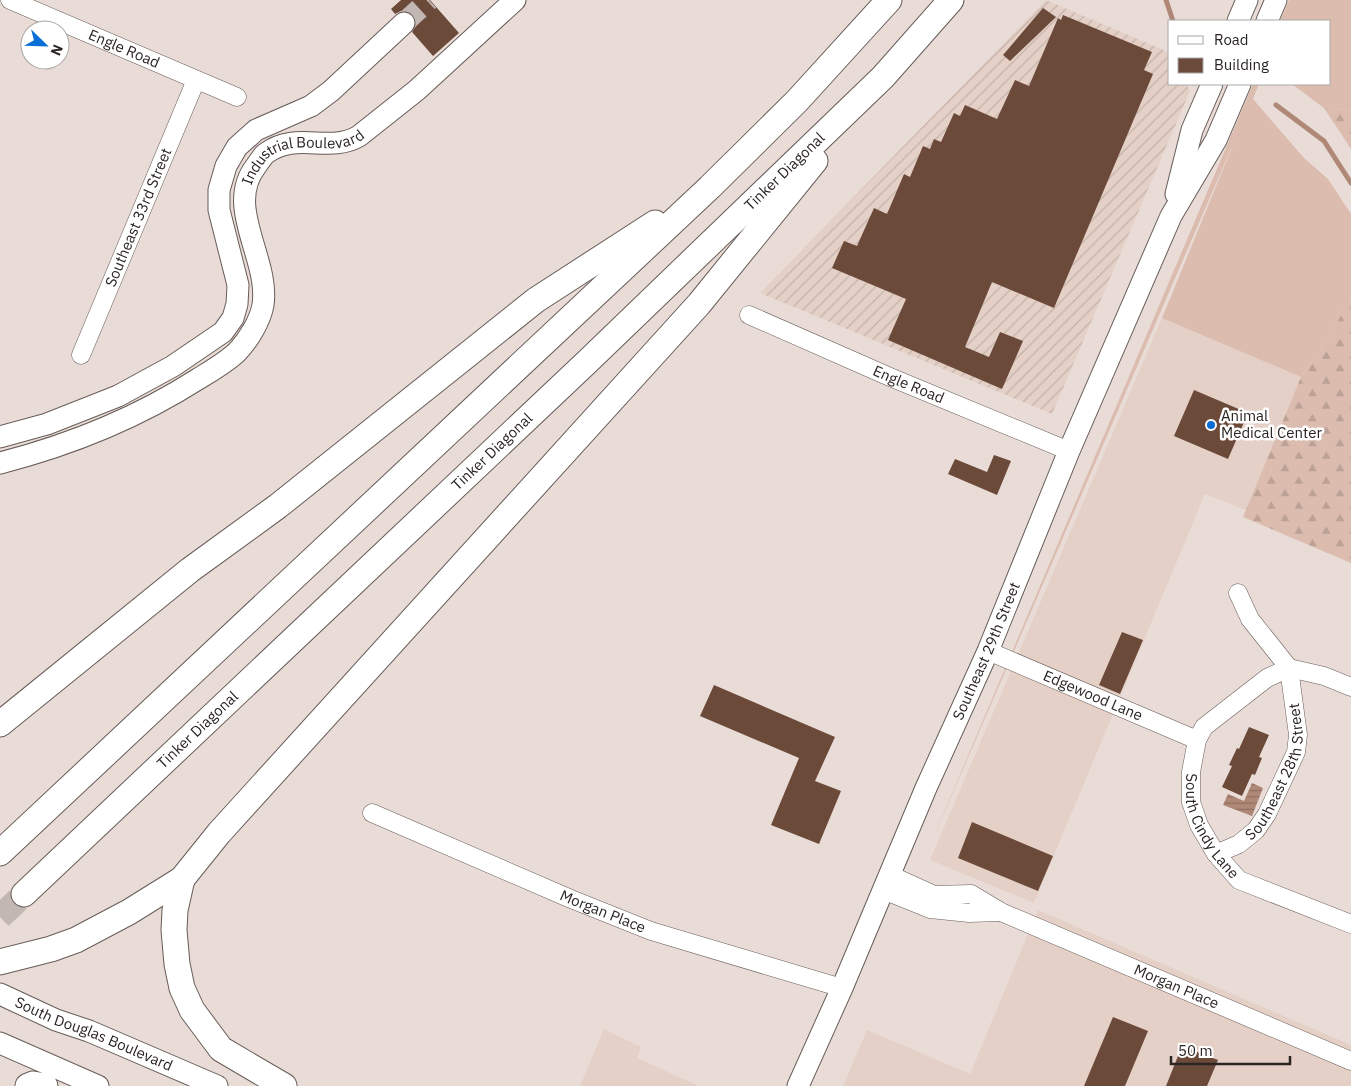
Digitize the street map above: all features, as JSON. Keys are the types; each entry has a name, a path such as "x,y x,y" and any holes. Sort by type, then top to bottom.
{"highway":[{"path":"0,853 710,187 797,101 889,0"},
{"name":"Tinker Diagonal","path":"24,894 587,362 883,77 951,0"},
{"path":"0,962 51,949 76,940 105,926 182,879 219,833 699,304 883,77"},
{"path":"0,724 190,570 278,506 536,300 710,187"},
{"path":"182,879 175,910 176,964 182,988 192,1010 221,1049 284,1086"},
{"path":"28,1086 33,1084 45,1086"}],"main road":[{"name":"Industrial Boulevard","path":"0,463 82,438 122,420 174,394 238,351 255,327 263,305 263,280 243,204 245,186 252,170 265,154 285,143 350,142 417,90 515,0"},
{"path":"1238,20 1247,0"},
{"path":"1267,20 1276,0"},
{"name":"Industrial Boulevard","path":"0,437 47,424 118,396 173,366 223,332 233,318 237,304 238,285 219,210 219,190 226,166 237,147 256,130 311,106 404,23"},
{"name":"Southeast 29th Street","path":"1171,216 1192,130 1212,85"},
{"name":"Southeast 29th Street","path":"798,1086 842,988 926,788 988,651 1069,451 1171,216 1216,140 1240,85"},
{"name":"South Douglas Boulevard","path":"0,994 56,1020 88,1031 217,1086"},
{"path":"0,1043 98,1086"}],"street":[{"name":"Engle Road","path":"10,0 237,97"},
{"name":"Southeast 33rd Street","path":"81,355 196,80"},
{"name":"Engle Road","path":"749,315 890,377 1069,451"},
{"path":"1238,593 1250,619 1289,668"},
{"name":"Edgewood Lane","path":"988,651 1197,740"},
{"path":"1197,740 1204,727 1223,711 1267,678 1289,668 1324,676 1351,687"},
{"name":"Southeast 28th Street","path":"1216,854 1239,844 1256,830 1267,814 1296,752 1298,735 1289,668"},
{"name":"South Cindy Lane","path":"1197,740 1191,772 1191,802 1199,825 1216,854 1239,880 1351,924"},
{"name":"Morgan Place","path":"372,813 571,899 651,931 842,988"},
{"name":"Morgan Place","path":"886,882 930,909 969,913 1001,912 1351,1061"}],"shaded area":[{"path":"1046,0 1166,51 1168,54 1168,85 1187,85 1190,91 1052,414 760,293"},
{"path":"1162,318 1301,377 1246,510 1205,494 1034,903 930,860"},
{"path":"1252,783 1263,788 1252,816 1223,805 1228,794 1244,801"},
{"path":"1038,910 1351,1045 1351,1086 843,1086 867,1030 970,1074"},
{"path":"604,1029 641,1047 637,1058 699,1086 580,1086"}],"green space":[{"path":"1289,0 1351,0 1351,111 1324,108 1293,85 1331,85 1331,20 1280,20"},
{"path":"1253,85 1259,85 1253,99 1304,158 1328,179 1351,214 1351,297 1323,347 1301,377 1162,318 1237,135 925,857"},
{"path":"1324,108 1351,111 1351,149"},
{"path":"1351,297 1351,563 1243,517 1301,377 1323,347"}],"building":[{"path":"401,0 430,0 459,33 433,56 412,32 416,26 416,20 413,15 407,11 395,14 391,9"},
{"path":"1043,8 1056,17 1010,61 1003,55"},
{"path":"1063,15 1152,52 1144,70 1153,74 1054,308 992,282 965,347 989,357 1000,332 1023,341 1002,389 888,340 906,299 832,268 844,241 857,246 874,208 887,214 904,174 910,177 923,146 930,149 934,139 941,142 954,113 960,116 965,105 997,119 1015,80 1029,86 1058,18 1061,20"},
{"name":"Animal Medical Center","path":"1194,390 1248,413 1228,459 1174,436"},
{"path":"994,455 1011,461 997,495 948,474 955,459 987,472"},
{"path":"1122,632 1143,640 1120,694 1099,685"},
{"path":"714,685 835,737 815,781 841,791 819,844 771,825 799,758 700,716"},
{"path":"1249,727 1269,735 1259,757 1262,758 1255,775 1252,774 1242,796 1222,787 1232,766 1229,765"},
{"path":"972,822 1053,856 1038,891 958,858"},
{"path":"1113,1017 1148,1031 1125,1086 1084,1086"},
{"path":"1182,1046 1218,1060 1207,1086 1166,1086"}],"waterway":[{"path":"1166,0 1173,20"},
{"path":"1276,105 1324,141 1351,183"}],"tunnel":[{"path":"404,23 429,0"},
{"path":"0,917 24,894"}],"place":[{"name":"Animal Medical Center","path":"1211,425"}]}
